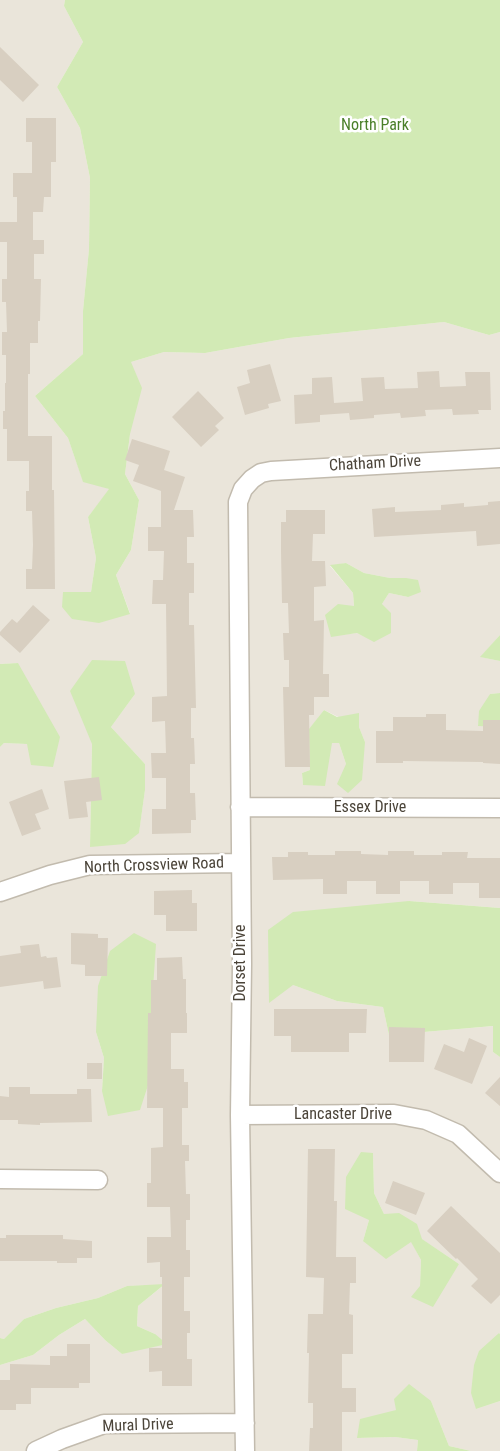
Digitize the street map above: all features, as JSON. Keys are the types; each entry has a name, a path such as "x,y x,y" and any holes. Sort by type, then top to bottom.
{"street":[{"name":"Chatham Drive","path":"252,479 261,473 271,471 500,458"},
{"name":"Dorset Drive","path":"245,1451 240,1115 242,964 238,502 243,489 252,479"},
{"name":"Essex Drive","path":"240,807 500,808"},
{"name":"North Crossview Road","path":"0,892 50,875 90,865 240,863"},
{"name":"Lancaster Drive","path":"240,1115 394,1114 426,1120 458,1134 500,1173"},
{"path":"0,1179 98,1180"},
{"name":"Mural Drive","path":"36,1451 104,1424 245,1423"}],"shaded area":[{"path":"0,0 65,0 64,6 83,42 57,87 80,128 90,178 89,249 83,311 83,354 35,396 68,438 83,481 110,489 88,517 96,558 91,592 63,593 130,613 116,575 131,550 139,500 125,474 130,434 131,362 164,352 205,353 289,338 444,322 489,335 500,332 500,635 481,657 500,661 500,693 490,694 478,725 500,727 500,908 409,901 293,985 337,1001 383,1007 389,1035 494,1026 493,1052 500,1057 500,1334 476,1409 500,1401 500,1451 471,1451 449,1446 431,1401 396,1410 358,1438 395,1437 418,1440 417,1451 0,1451 0,1365 33,1355 85,1319 122,1354 155,1334 137,1326 138,1306 164,1285 127,1286 98,1298 56,1308 24,1319 4,1339 0,1338 0,747 4,743 28,744 18,663 0,664","holes":["346,563 364,573 390,578 406,578 408,597 389,593 382,604 374,641 357,633 331,636 354,606 353,593 330,566","135,694 111,727 145,764 145,790 139,832 90,847 92,743","324,710 359,727 365,742 346,764 339,743 332,743 303,785 302,773 310,770 310,729","96,1032 140,1110 102,1091 104,1058","373,1154 374,1193 384,1214 459,1264 420,1286 421,1260 411,1241 363,1241 369,1220"]}],"green space":[{"name":"North Park","path":"65,0 500,0 500,332 489,335 444,322 289,338 205,353 164,352 131,362 142,388 130,434 125,474 139,500 131,550 116,575 130,614 99,623 72,619 62,607 63,592 91,592 96,558 88,517 109,489 83,482 68,438 35,396 83,354 83,311 89,249 90,178 80,128 57,87 83,42 64,6"},
{"path":"346,563 364,573 418,580 421,592 408,597 389,593 382,604 391,613 391,633 374,642 357,633 331,637 325,615 338,604 354,606 353,593 330,565"},
{"path":"500,635 500,661 480,657"},
{"path":"92,660 125,661 135,694 111,727 145,764 145,790 139,833 125,844 90,847 92,744 70,691"},
{"path":"18,663 60,737 53,767 31,765 27,744 4,743 0,747 0,664"},
{"path":"500,693 500,727 478,726 479,711 490,694"},
{"path":"324,710 337,717 359,713 359,727 365,742 362,780 348,793 337,784 346,764 339,743 332,743 325,786 303,785 302,773 310,770 309,729"},
{"path":"409,901 500,908 500,1057 493,1052 493,1026 389,1035 383,1007 337,1001 293,985 269,1003 268,930 293,912"},
{"path":"134,933 156,944 150,1033 150,1079 140,1110 108,1116 102,1091 104,1058 96,1032 98,986 110,951"},
{"path":"361,1152 373,1153 374,1193 384,1214 399,1213 417,1224 422,1239 459,1264 433,1307 411,1297 420,1286 421,1260 411,1242 386,1259 363,1241 369,1220 345,1209 346,1177"},
{"path":"165,1284 138,1306 137,1326 155,1334 167,1344 122,1354 85,1319 33,1355 0,1365 0,1338 4,1339 24,1319 56,1308 98,1298 127,1286"},
{"path":"499,1333 500,1401 476,1409 471,1393 474,1365 479,1351"},
{"path":"409,1384 431,1401 449,1446 471,1451 417,1451 418,1440 395,1437 357,1438 360,1419 396,1410 394,1399"}],"building":[{"path":"0,47 39,85 23,102 0,80"},
{"path":"26,118 56,118 56,162 51,162 51,197 44,197 43,212 33,212 33,240 44,240 44,254 34,254 34,279 41,279 40,321 38,321 38,343 30,343 30,374 28,374 28,436 52,436 55,589 26,589 26,569 32,569 33,545 32,511 26,511 29,461 7,461 7,429 3,429 6,355 2,355 2,332 7,332 6,302 2,302 2,279 7,279 7,242 0,242 0,222 17,222 17,197 13,197 13,173 32,173 32,142 26,142"},
{"path":"270,364 281,401 268,404 269,408 245,415 237,387 250,383 247,370"},
{"path":"439,371 440,387 466,386 465,372 490,372 491,410 478,410 479,414 453,415 452,409 425,410 426,416 401,418 400,413 350,420 349,413 320,415 320,422 295,424 294,395 312,394 312,378 332,377 334,403 363,401 361,378 384,377 385,389 418,388 417,372"},
{"path":"198,391 224,418 215,426 219,430 201,447 172,417"},
{"path":"132,439 170,451 164,470 185,477 174,510 193,510 194,537 187,537 187,563 194,563 194,593 189,593 189,625 194,625 196,708 191,708 191,738 194,738 195,764 190,764 190,793 195,793 196,820 191,820 191,833 152,834 152,809 166,809 166,778 152,778 151,753 166,753 165,721 152,722 152,697 167,696 166,604 152,604 153,580 163,580 164,551 148,551 148,527 161,527 161,491 133,481 139,465 125,460"},
{"path":"500,501 500,544 477,546 476,531 374,537 372,509 395,507 395,512 441,510 441,505 464,503 464,507 488,505 488,502"},
{"path":"286,510 325,510 325,534 313,534 312,561 325,561 326,586 314,587 314,621 324,620 323,674 329,674 329,697 314,697 314,715 309,715 310,767 285,767 283,687 289,687 289,660 284,660 283,633 289,633 288,603 282,603 281,522 286,522"},
{"path":"33,605 50,620 20,653 0,635 0,632 12,619 17,623"},
{"path":"426,714 446,714 446,730 483,731 483,720 500,720 500,764 403,761 403,763 376,763 376,731 393,731 393,717 426,717"},
{"path":"99,777 102,800 86,802 88,817 69,819 64,781"},
{"path":"42,789 49,809 35,814 41,829 22,836 9,802"},
{"path":"335,851 361,851 361,854 388,855 388,851 414,851 414,855 468,852 467,858 500,858 500,898 479,898 479,883 453,883 453,894 429,894 429,881 400,881 400,894 376,894 376,881 347,881 347,894 323,894 323,879 273,880 272,857 288,857 288,852 335,855"},
{"path":"192,890 192,903 197,903 197,931 166,931 166,915 154,915 154,891"},
{"path":"71,933 98,934 98,938 108,938 107,976 85,976 85,965 71,964"},
{"path":"39,944 41,957 57,957 61,987 44,989 43,981 0,987 0,956 21,953 20,946"},
{"path":"182,957 183,979 186,979 187,1033 171,1033 171,1069 184,1069 184,1082 188,1082 188,1108 182,1108 182,1145 189,1145 189,1161 185,1161 186,1194 190,1194 190,1220 186,1220 186,1250 190,1250 190,1277 184,1277 184,1311 190,1311 187,1359 192,1359 192,1386 162,1386 162,1371 149,1372 149,1348 162,1348 162,1277 160,1277 160,1262 147,1263 147,1237 171,1237 170,1207 147,1207 147,1183 151,1183 151,1148 163,1147 163,1108 147,1108 148,1013 151,1013 151,980 157,980 157,958"},
{"path":"274,1009 367,1009 366,1033 349,1033 349,1052 291,1052 291,1036 274,1036"},
{"path":"389,1027 425,1028 424,1062 389,1062"},
{"path":"469,1038 487,1046 472,1084 434,1069 444,1044 464,1052"},
{"path":"87,1063 102,1063 102,1079 87,1079"},
{"path":"500,1077 500,1106 485,1093"},
{"path":"9,1087 30,1087 30,1094 77,1094 77,1089 91,1089 92,1122 40,1123 40,1125 18,1124 18,1120 0,1120 0,1096 9,1097"},
{"path":"308,1149 335,1149 336,1257 356,1257 356,1283 350,1283 349,1314 353,1315 353,1354 342,1354 342,1388 356,1388 356,1412 342,1412 342,1451 309,1451 310,1428 313,1428 313,1403 308,1403 308,1314 323,1314 324,1278 306,1277"},
{"path":"393,1181 425,1193 416,1215 385,1203"},
{"path":"451,1206 500,1253 500,1295 491,1304 471,1286 478,1279 427,1231"},
{"path":"6,1235 63,1235 63,1239 92,1241 92,1258 77,1258 77,1263 0,1261 0,1238 6,1238"},
{"path":"67,1344 90,1344 90,1383 79,1383 79,1388 31,1388 31,1404 16,1404 16,1410 0,1410 0,1380 10,1380 10,1364 50,1365 50,1356 67,1356"}]}
